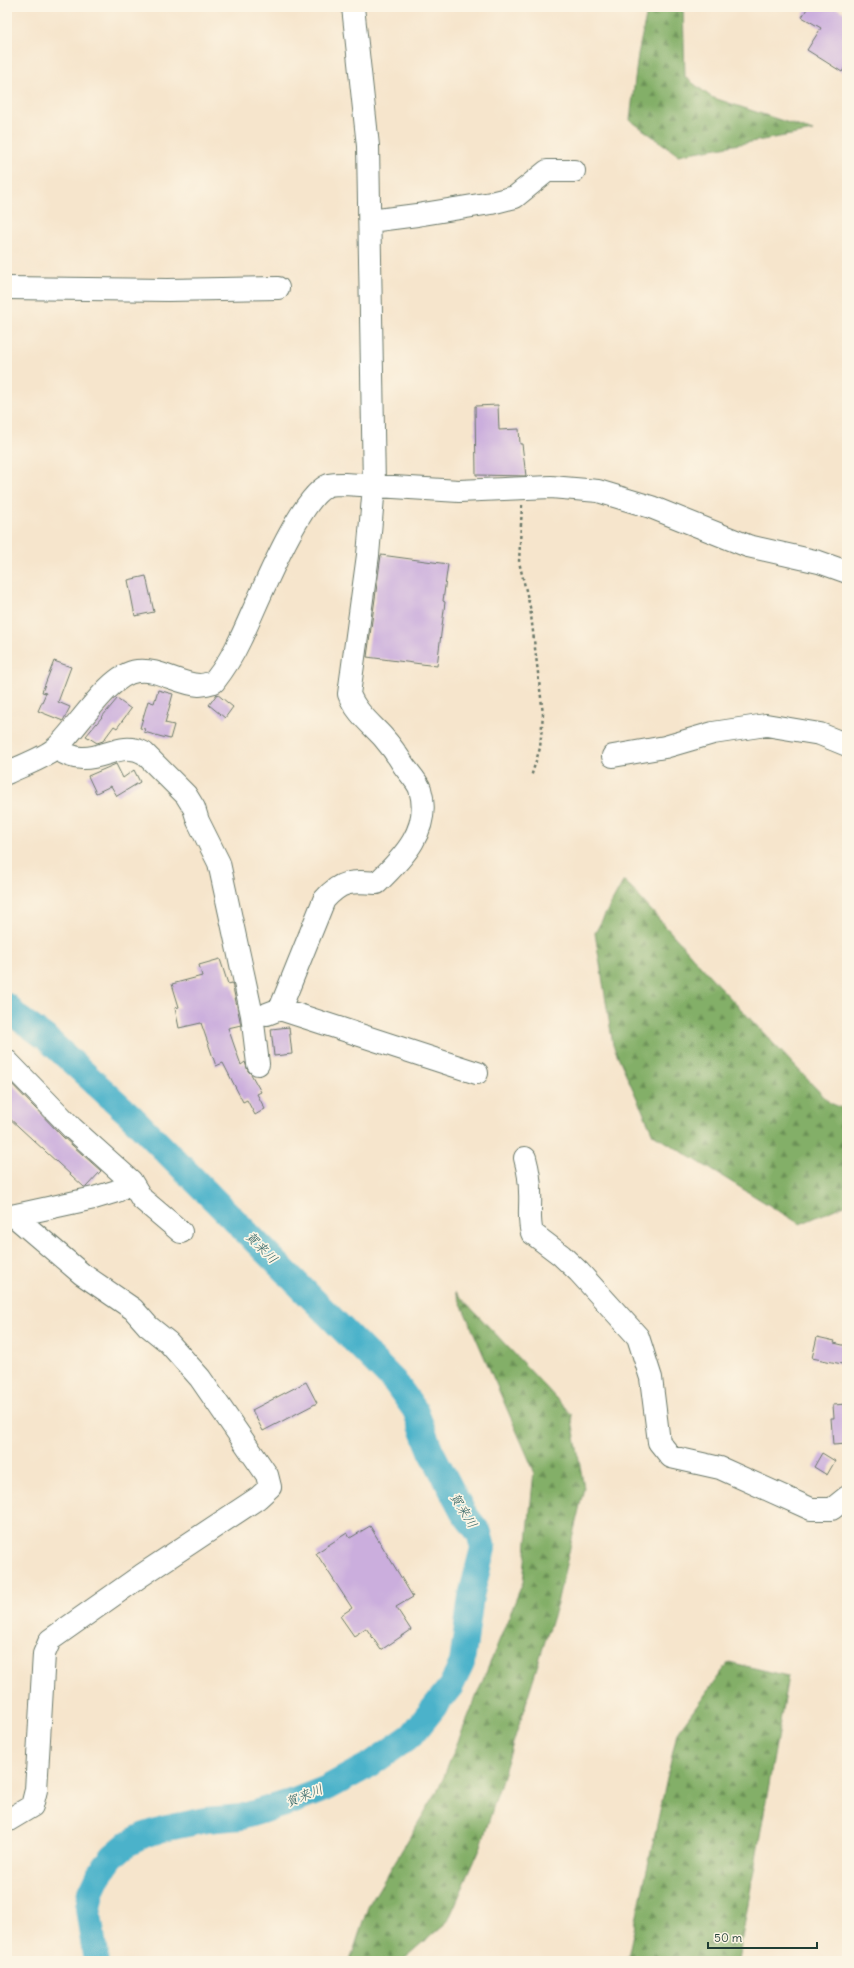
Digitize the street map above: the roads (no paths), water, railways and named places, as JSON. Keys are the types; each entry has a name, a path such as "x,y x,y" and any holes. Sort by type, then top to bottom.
{"street":[{"path":"280,1009 324,900 334,889 347,882 377,883 409,848 422,823 423,810 419,788 388,743 353,704 349,694 368,555 374,486 368,146 357,8"},
{"path":"370,221 491,203 515,197 547,171 574,171"},
{"path":"7,288 168,290 278,288"},
{"path":"7,773 56,749 84,718 104,691 120,678 136,671 154,672 179,681 200,685 214,682 240,641 267,578 288,536 314,496 328,485 459,491 551,487 598,491 651,507 748,546 819,562 847,572"},
{"path":"613,756 664,747 713,733 766,725 820,734 847,745"},
{"path":"56,749 70,756 81,758 91,758 127,748 136,749 144,754 186,795 194,808 198,821 219,863 252,1015 258,1064"},
{"path":"252,1015 268,1014 280,1009 477,1073"},
{"path":"7,1062 72,1128 131,1181 142,1199 181,1232"},
{"path":"525,1158 530,1192 528,1218 532,1233 561,1255 579,1272 638,1337 651,1378 659,1442 671,1457 720,1468 811,1509 832,1509 847,1497"},
{"path":"10,1217 94,1198 117,1191 131,1181"},
{"path":"7,1821 32,1806 36,1790 44,1654 50,1640 142,1575 258,1498 270,1487 267,1475 200,1378 168,1342 148,1326 133,1309 82,1274 10,1217"}],"waterway":[{"name":"賀来川","path":"7,1006 17,1017 45,1037 131,1116 395,1382 415,1410 431,1451 463,1512 479,1533 483,1548 471,1596 462,1663 451,1686 412,1735 371,1764 327,1788 294,1801 241,1817 206,1820 163,1829 145,1835 127,1844 113,1856 99,1875 91,1892 88,1908 96,1961"}]}
